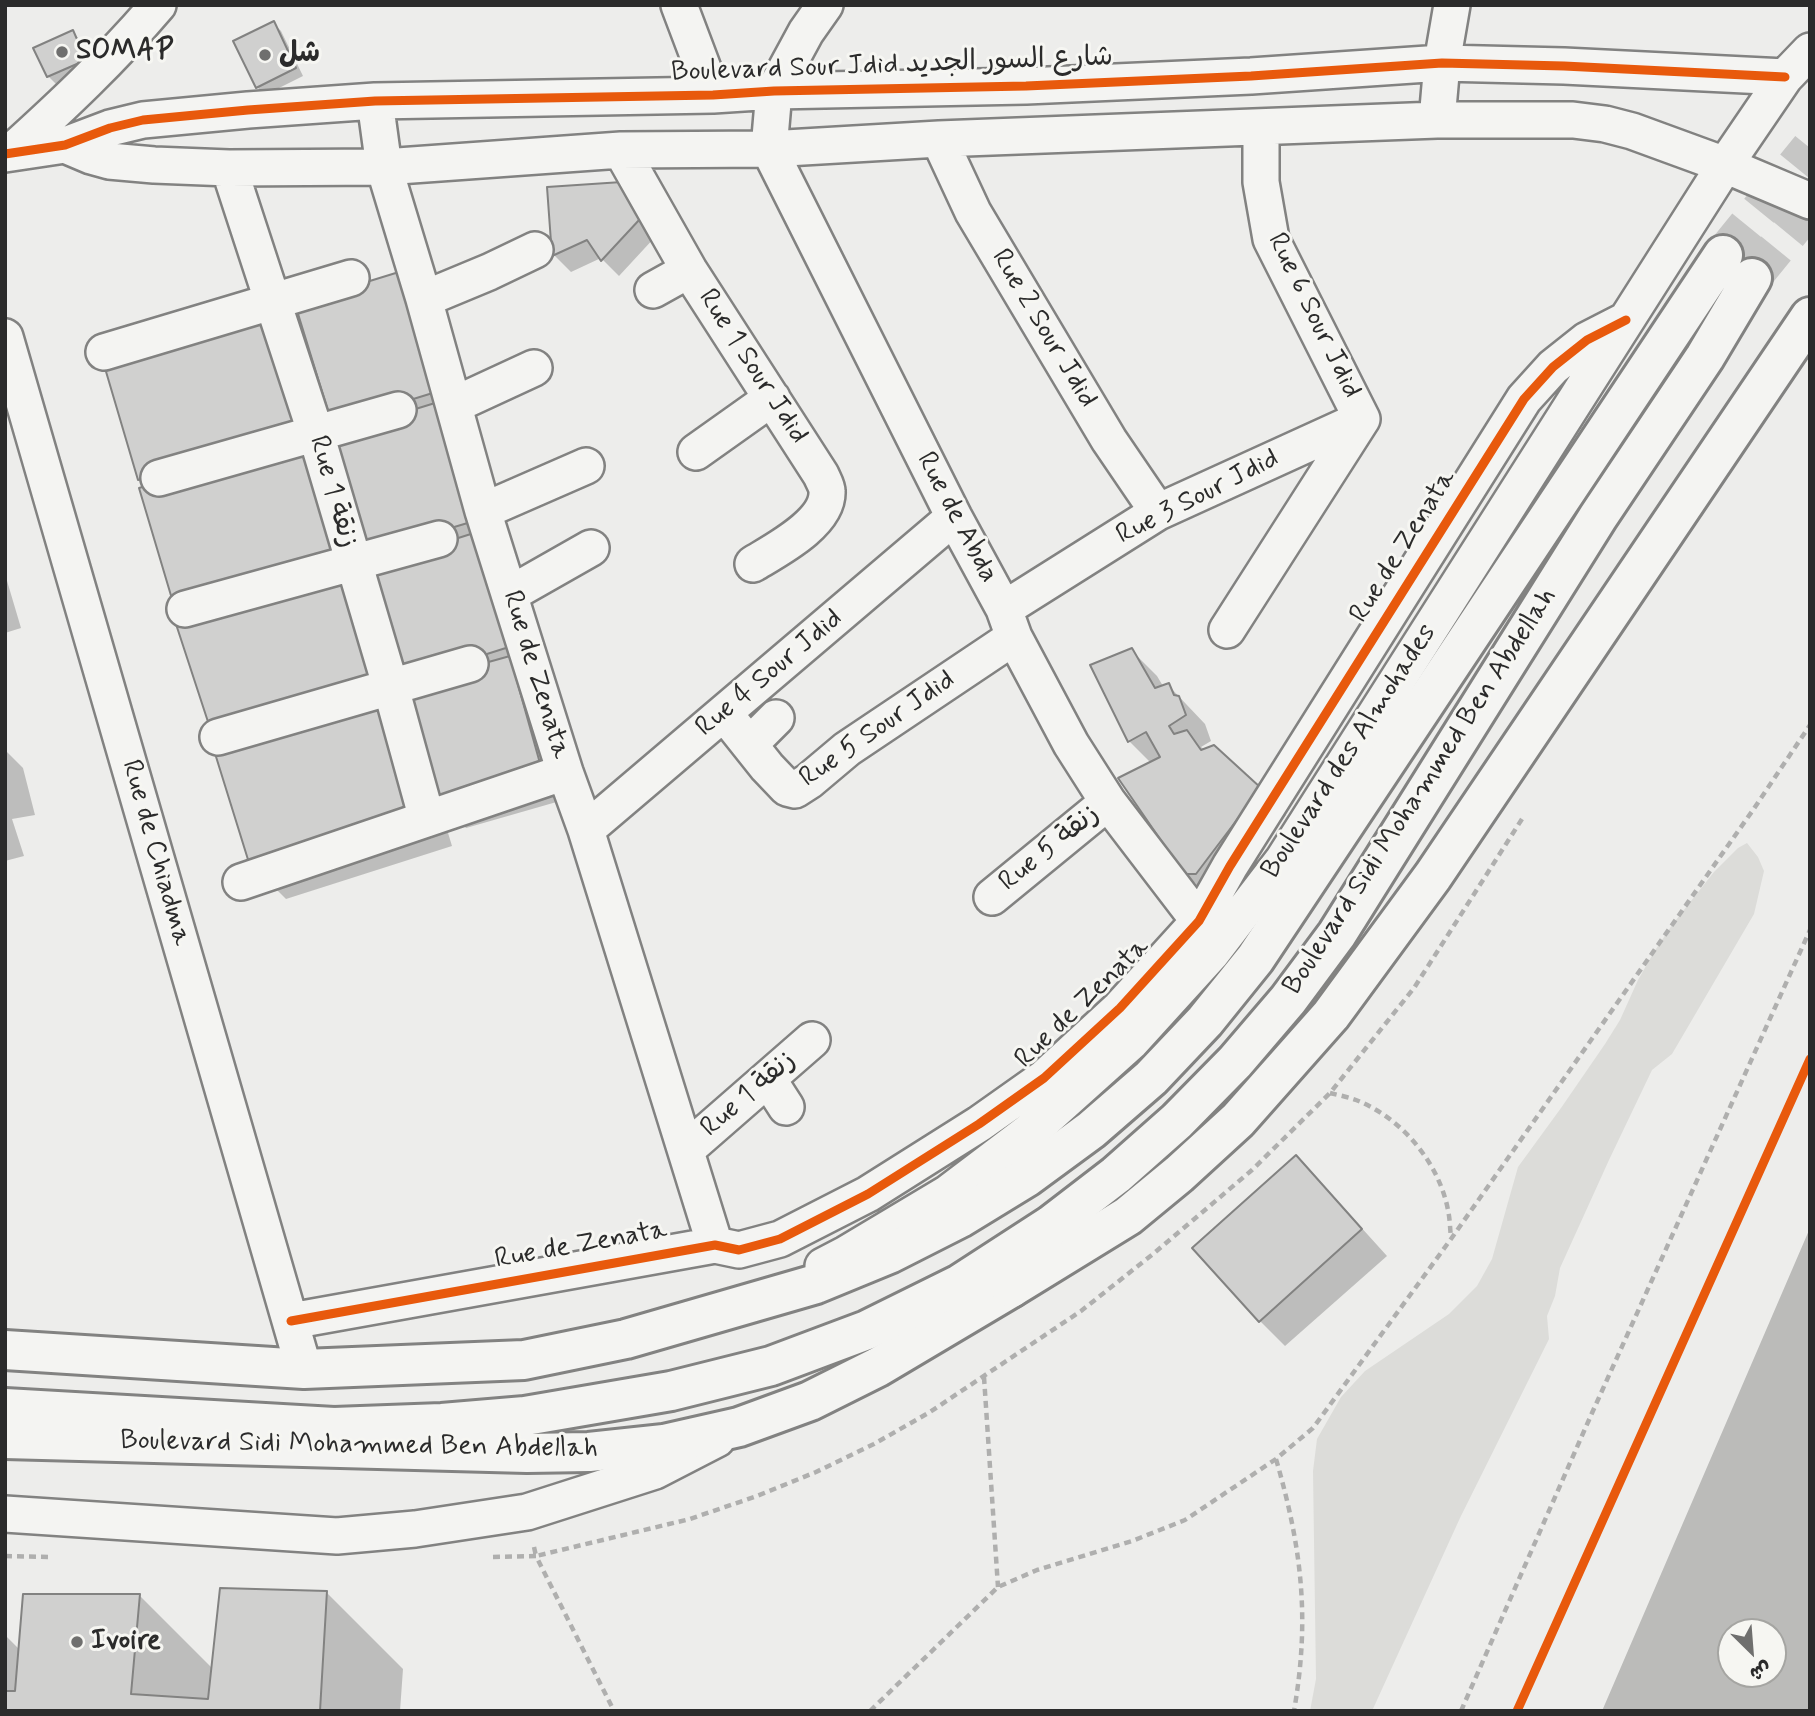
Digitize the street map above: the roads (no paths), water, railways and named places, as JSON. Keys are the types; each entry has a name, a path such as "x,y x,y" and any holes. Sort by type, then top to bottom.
{"main road":[{"name":"Boulevard Sidi Mohammed Ben Abdellah","path":"5,1350 304,1369 524,1360 626,1339 816,1284 889,1254 960,1219 1027,1177 1091,1130 1151,1078 1205,1021 1255,959 1737,267 1705,358 1598,517 1329,945 1253,1042 1187,1111 1116,1175 1051,1225 960,1284 867,1330 771,1366 671,1391 539,1414 442,1423 334,1427 5,1408"},
{"path":"1012,1288 1128,1216 1179,1174 1238,1120 1331,1015 1433,876 1810,317"},
{"path":"1012,1288 1051,1225"},
{"name":"Boulevard Sidi Mohammed Ben Abdellah","path":"5,1439 527,1453 589,1452 664,1444 739,1427 810,1401 878,1367 1012,1288"}],"street":[{"path":"8,153 78,91 158,5"},
{"path":"679,5 713,94"},
{"path":"769,149 774,91 806,32 825,5"},
{"path":"1437,120 1442,63 1452,5"},
{"name":"Boulevard des Almohades","path":"740,1307 846,1254 959,1185 1043,1121 1131,1042 1211,954 1283,860 1725,165 1785,78 1810,51"},
{"name":"Boulevard Sour Jdid شارع السور الجديد","path":"8,153 65,145 110,128 143,120 375,101 1053,85 1251,76 1442,63 1577,66 1785,78"},
{"name":"Rue de Zenata","path":"375,101 384,167 483,511 715,1245"},
{"name":"Boulevard Sour Jdid شارع السور الجديد","path":"65,145 110,161 154,165 229,168 384,167 621,150 769,149 939,139 1437,120 1573,120 1632,131 1725,165 1810,201"},
{"name":"Rue 6 Sour Jdid","path":"1261,128 1261,182 1271,239 1362,419"},
{"name":"Rue 2 Sour Jdid","path":"939,139 980,223 1109,440 1158,512"},
{"name":"Rue de Abda","path":"769,149 1071,744 1108,802 1199,920"},
{"name":"Rue 1 Sour Jdid","path":"621,150 689,270 821,475 827,489 826,502 815,520 792,540 753,564"},
{"name":"Rue 1 زنقة","path":"229,168 316,434 427,819"},
{"path":"424,299 535,250"},
{"path":"653,290 689,270"},
{"path":"104,352 351,278"},
{"name":"Rue de Zenata","path":"291,1321 715,1245 739,1250 780,1239 868,1194 979,1124 1044,1078 1119,1007 1199,920 1230,866 1524,399 1553,366 1587,340 1626,320"},
{"name":"Rue de Chiadma","path":"5,337 304,1369"},
{"path":"454,405 534,368"},
{"path":"696,452 772,398"},
{"path":"159,478 398,410"},
{"path":"1227,630 1362,419"},
{"name":"Rue 3 Sour Jdid","path":"1009,623 1158,512 1362,419"},
{"path":"483,511 586,466"},
{"name":"Rue 4 Sour Jdid","path":"586,830 954,517"},
{"path":"185,609 439,539"},
{"path":"510,594 591,548"},
{"name":"Rue 5 Sour Jdid","path":"724,713 767,767 787,788 795,790 1009,623"},
{"path":"218,737 471,664"},
{"path":"750,744 776,718"},
{"path":"241,882 565,772"},
{"name":"Rue 5 زنقة","path":"992,897 1108,802"},
{"name":"Rue 1 زنقة","path":"686,1150 777,1093 812,1040"},
{"path":"5,1514 337,1535 415,1529 527,1512 566,1500 655,1471 739,1427"}],"tunnel":[{"path":"1723,255 1810,148"},
{"path":"1752,278 1810,207"}],"place":[{"name":"SOMAP","path":"62,52"},
{"name":"شل","path":"265,55"},
{"name":"Ivoire","path":"77,1642"}]}
